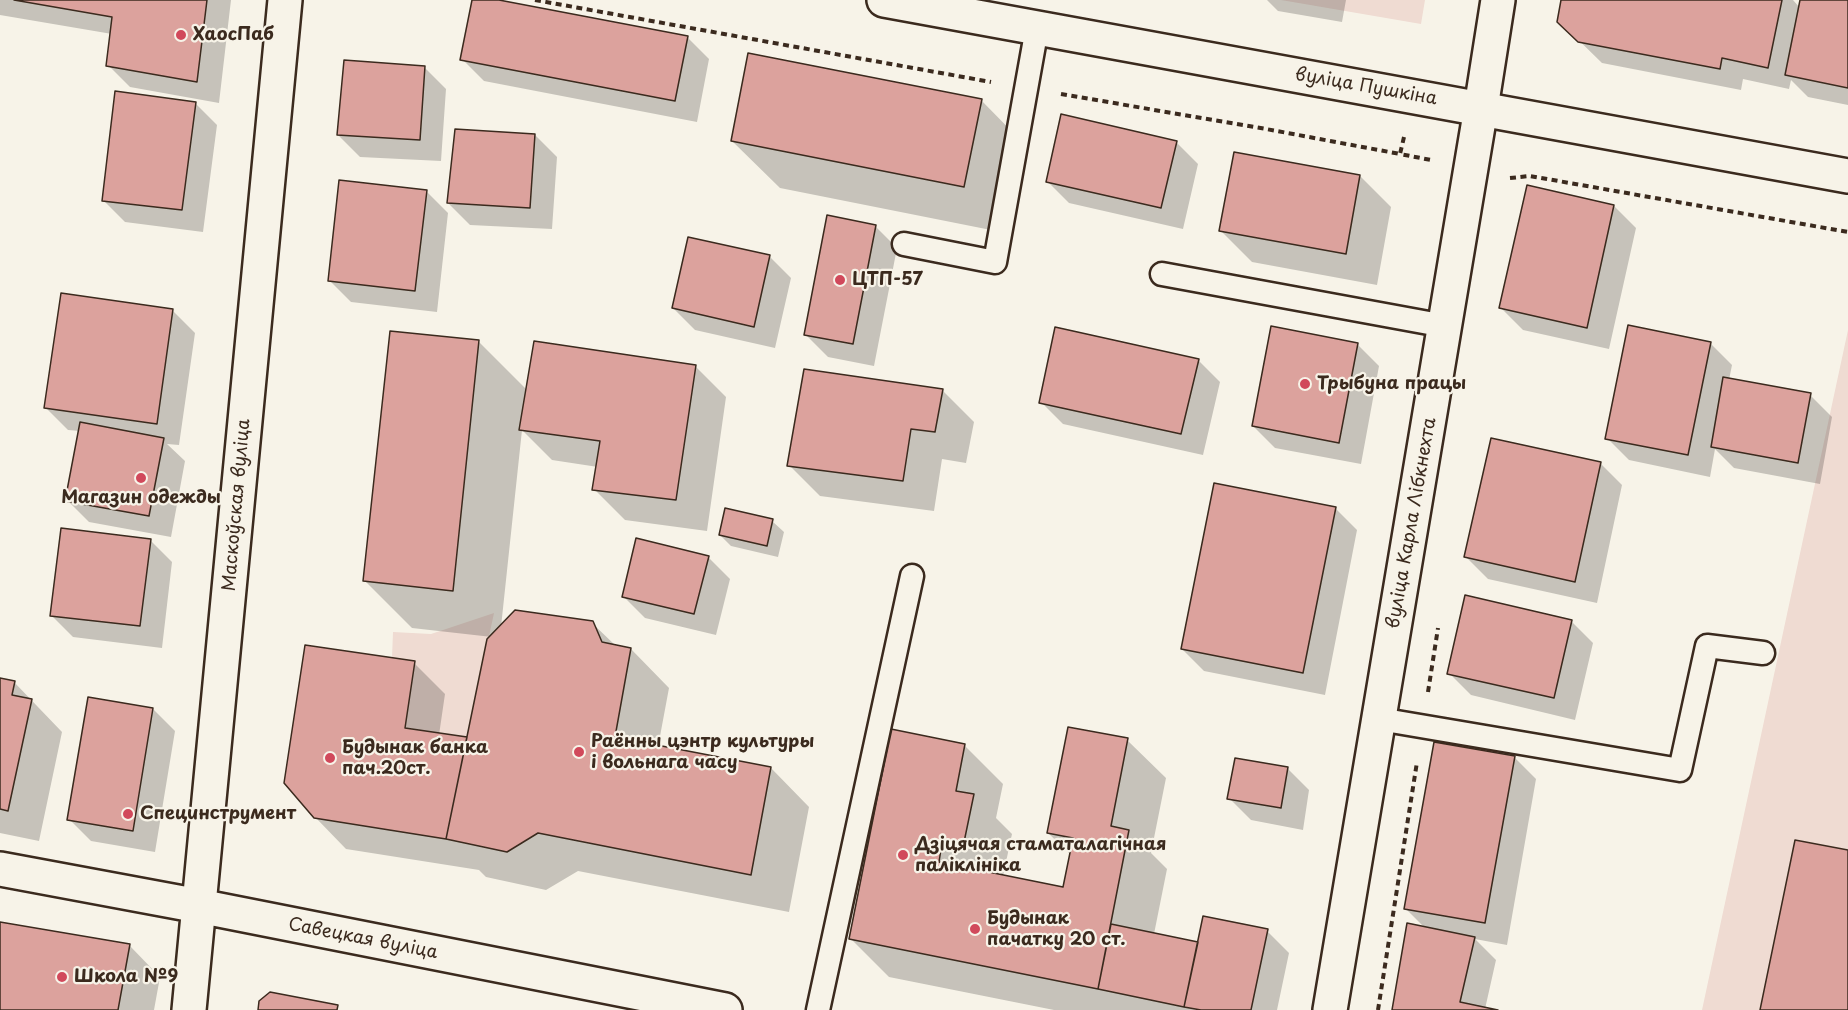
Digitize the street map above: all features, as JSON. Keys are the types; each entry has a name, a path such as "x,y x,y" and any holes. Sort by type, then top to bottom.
{"street":[{"name":"Маскоўская вуліца","path":"189,1010 285,0"},
{"name":"вуліца Пушкіна","path":"884,0 1848,176"},
{"name":"вуліца Карла Лібкнехта","path":"1330,1010 1498,0"},
{"name":"Савецкая вуліца","path":"0,869 725,1010"}],"lane":[{"path":"904,244 995,262 1037,28"},
{"path":"1162,274 1445,326"},
{"path":"818,1010 912,576"},
{"path":"1379,719 1680,770 1707,646 1763,653"}],"path":[{"path":"535,0 1266,129 1438,162"},
{"path":"1400,154 1405,129"},
{"path":"1508,178 1530,176 1848,232"},
{"path":"1378,1010 1439,622"}],"shaded area":[{"path":"1281,0 1425,0 1421,24"},
{"path":"1848,330 1848,1010 1702,1010"},
{"path":"494,613 446,839 314,818 284,783 305,645 392,658 393,632 431,634"}],"building":[{"path":"14,0 207,0 197,82 106,66 112,17"},
{"path":"472,0 499,0 688,36 675,101 460,60"},
{"path":"1561,0 1782,0 1768,68 1722,58 1720,69 1578,42 1557,22"},
{"path":"1800,0 1848,0 1848,88 1785,75"},
{"path":"748,53 982,99 964,187 731,141"},
{"path":"344,60 425,66 420,140 337,135"},
{"path":"115,91 196,102 182,210 102,201"},
{"path":"1061,114 1177,141 1161,208 1046,182"},
{"path":"455,129 535,134 530,208 447,203"},
{"path":"1234,152 1360,175 1346,254 1219,231"},
{"path":"339,180 427,190 415,291 328,281"},
{"path":"1527,185 1614,205 1587,328 1499,308"},
{"name":"ЦТП-57","path":"827,215 876,225 853,344 804,335"},
{"path":"688,237 770,255 754,327 672,308"},
{"path":"61,293 173,309 157,424 44,408"},
{"path":"1628,325 1711,342 1688,455 1605,439"},
{"name":"Трыбуна працы","path":"1271,326 1358,343 1339,443 1252,426"},
{"path":"1055,327 1199,359 1181,434 1039,403"},
{"path":"390,331 479,340 453,591 363,581"},
{"path":"534,341 696,365 676,500 592,490 600,441 519,430"},
{"path":"804,369 943,389 935,432 911,429 903,481 787,466"},
{"path":"1723,377 1811,393 1798,463 1711,447"},
{"path":"80,422 164,438 149,516 65,501"},
{"path":"1491,438 1601,462 1575,582 1464,557"},
{"path":"1214,483 1336,507 1303,673 1181,649"},
{"path":"725,508 773,519 767,546 719,535"},
{"path":"61,528 151,539 140,626 50,616"},
{"path":"636,538 709,556 694,614 622,597"},
{"path":"1465,595 1572,620 1554,698 1447,674"},
{"name":"Раённы цэнтр культуры і вольнага часу","path":"515,610 593,621 602,642 631,648 615,737 771,767 751,875 538,833 507,852 446,839 487,639"},
{"path":"305,645 415,661 405,728 467,737 446,839 314,818 284,783"},
{"path":"0,678 15,681 12,695 32,699 8,811 0,809"},
{"path":"88,697 153,708 133,831 67,820"},
{"name":"Дзіцячая стаматалагічная паліклініка","path":"1068,727 1128,738 1111,826 1129,830 1098,989 849,939 891,729 965,744 956,791 974,794 963,847 942,843 939,862 1063,887 1073,838 1047,833"},
{"path":"1434,742 1515,756 1485,923 1404,909"},
{"path":"1235,758 1288,767 1281,808 1227,799"},
{"path":"1795,840 1848,850 1848,1010 1760,1010"},
{"path":"1203,916 1268,929 1251,1010 1201,1010 1184,1007"},
{"name":"Школа №9","path":"0,922 130,944 118,1010 0,1010"},
{"path":"1407,923 1475,937 1460,1002 1498,1010 1392,1010"},
{"path":"1111,924 1198,942 1184,1007 1098,989"},
{"path":"270,992 338,1005 337,1010 258,1010 259,1001"}],"place":[{"name":"ХаосПаб","path":"181,35"},
{"name":"ЦТП-57","path":"840,280"},
{"name":"Трыбуна працы","path":"1305,384"},
{"name":"Магазин одежды","path":"141,478"},
{"name":"Раённы цэнтр культуры і вольнага часу","path":"579,752"},
{"name":"Будынак банка пач.20ст.","path":"330,758"},
{"name":"Специнструмент","path":"128,814"},
{"name":"Дзіцячая стаматалагічная паліклініка","path":"903,855"},
{"name":"Будынак пачатку 20 ст.","path":"975,929"},
{"name":"Школа №9","path":"62,977"}]}
